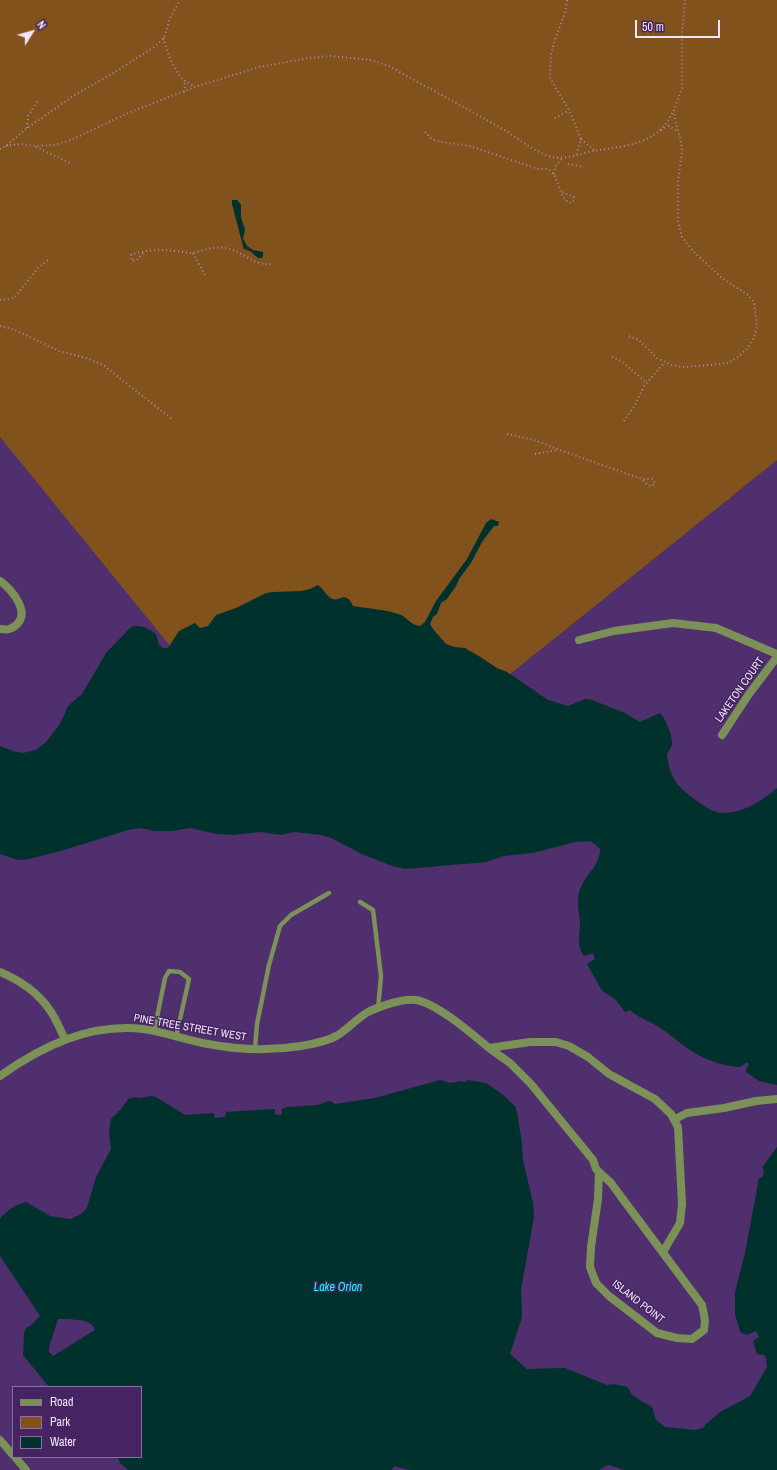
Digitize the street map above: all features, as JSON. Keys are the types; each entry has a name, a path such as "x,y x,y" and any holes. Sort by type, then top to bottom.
{"street":[{"path":"0,581 16,598 22,612 18,624 11,629 0,629"},
{"path":"579,640 614,631 672,623 716,628 777,656"},
{"name":"LAKETON COURT","path":"722,736 749,694 777,656"},
{"path":"0,972 14,978 36,994 49,1010 65,1039"},
{"name":"PINE TREE STREET WEST","path":"0,1076 52,1044 82,1033 113,1028 143,1029 208,1044 244,1050 281,1049 313,1044 338,1035 369,1012 397,1002 416,1000 437,1009 489,1048"},
{"path":"489,1048 530,1042 556,1042 569,1046 588,1057 609,1074 655,1099 671,1114 678,1127 682,1204 680,1223 663,1252"},
{"name":"ISLAND POINT","path":"489,1048 510,1063 531,1084 593,1160 596,1169 611,1183 702,1305 705,1320 704,1330 692,1339 677,1338 657,1333 609,1296 596,1283 590,1267 591,1247 598,1199 599,1172"},
{"path":"675,1120 687,1113 724,1108 756,1101 777,1099"},
{"path":"0,1440 12,1454"},
{"path":"16,1458 26,1470"}],"lane":[{"path":"256,1050 257,1024 269,965 280,926 291,915 329,893"},
{"path":"360,902 373,910 381,976 378,1008"},
{"path":"154,1032 165,978 169,971 180,972 188,979 176,1037"}],"path":[{"path":"180,0 170,18 164,38 165,46 170,57 184,80 184,92"},
{"path":"567,0 565,13 555,39 550,65 550,78 569,110 581,139 594,151"},
{"path":"660,130 674,110 682,88 682,35 685,0"},
{"path":"0,149 6,146 57,106 135,60 164,38"},
{"path":"6,146 21,144 35,146 54,145 71,140 128,113 195,87 260,67 309,58 331,56 371,60 389,66 501,128 539,152 552,157 563,158 576,156 636,143 649,138 660,130 669,126 678,131"},
{"path":"184,80 195,87"},
{"path":"26,129 28,116 38,100"},
{"path":"555,118 569,110"},
{"path":"629,336 639,340 657,358 682,367 729,363 747,349 754,338 757,327 754,302 748,294 722,278 693,251 682,237 678,220 678,182 682,152 674,110"},
{"path":"425,132 432,139 441,142 470,146 534,168 548,170 554,174 563,197 569,203 573,202 574,197 562,192"},
{"path":"576,156 581,139"},
{"path":"35,146 72,164"},
{"path":"554,174 556,166 563,158"},
{"path":"568,164 584,168"},
{"path":"143,253 137,260 132,261 131,255 143,253 161,250 193,253 212,248 225,248 258,263 268,265 274,264"},
{"path":"193,253 206,277"},
{"path":"0,300 14,298 38,268 49,259"},
{"path":"0,326 14,330 59,351 86,358 103,365 172,419"},
{"path":"612,357 621,361 647,383"},
{"path":"624,421 629,415 644,386 665,362"},
{"path":"507,434 534,440 642,480 652,486 655,483 652,479 642,480"},
{"path":"535,454 558,450"}],"green space":[{"path":"0,0 777,0 777,460 318,828 0,437"}],"water":[{"path":"232,200 237,200 241,205 241,218 245,229 243,239 247,246 253,250 263,252 262,258 258,258 250,251 244,249"},
{"path":"491,519 499,522 498,526 494,526 482,542 471,563 459,579 456,586 447,599 441,603 437,614 433,617 430,624 446,644 465,648 497,668 507,672 548,700 568,706 585,699 592,700 625,713 640,722 660,713 671,736 672,745 667,755 669,767 673,777 685,792 713,811 724,813 741,810 757,803 777,788 777,1085 759,1081 746,1072 749,1065 748,1063 740,1067 726,1065 699,1055 687,1048 661,1028 636,1015 630,1010 625,1012 616,1000 601,989 587,964 595,959 593,953 584,956 579,944 579,894 584,881 596,864 600,849 591,841 575,842 533,853 504,856 486,862 405,869 392,866 362,854 322,835 294,832 281,835 260,832 234,835 216,834 190,828 172,831 154,831 141,828 128,830 64,850 29,859 18,860 0,854 0,746 23,753 36,750 46,742 60,724 68,706 82,694 106,653 131,627 135,626 151,630 156,634 159,645 163,648 168,648 179,631 195,623 200,628 208,626 216,615 236,608 266,593 301,591 318,585 331,598 338,599 345,597 353,606 395,613 420,626 425,622 436,601 467,559 486,523"},
{"name":"Lake Orion","path":"440,1080 450,1083 461,1081 466,1082 468,1080 486,1083 502,1094 515,1106 517,1112 523,1160 533,1203 534,1217 521,1290 522,1317 510,1354 527,1369 565,1368 607,1385 614,1384 627,1387 633,1396 652,1407 656,1420 665,1427 695,1430 703,1428 720,1412 750,1396 767,1367 765,1355 757,1354 753,1341 759,1337 756,1331 747,1335 740,1332 735,1314 735,1292 745,1253 759,1178 763,1177 763,1166 777,1147 777,1470 625,1470 608,1465 599,1470 410,1470 394,1466 392,1470 128,1470 120,1463 118,1458 142,1458 142,1386 48,1386 23,1355 24,1333 26,1328 40,1316 0,1256 0,1219 12,1208 26,1202 50,1216 71,1219 81,1214 87,1208 96,1177 111,1149 109,1132 111,1119 128,1099 134,1097 156,1097 185,1115 214,1113 215,1118 225,1117 226,1112 275,1109 275,1114 279,1115 282,1114 282,1109 287,1107 318,1105 330,1101 335,1104 375,1098","holes":["58,1319 74,1319 90,1323 95,1330 53,1356 49,1352 49,1347"]}]}
